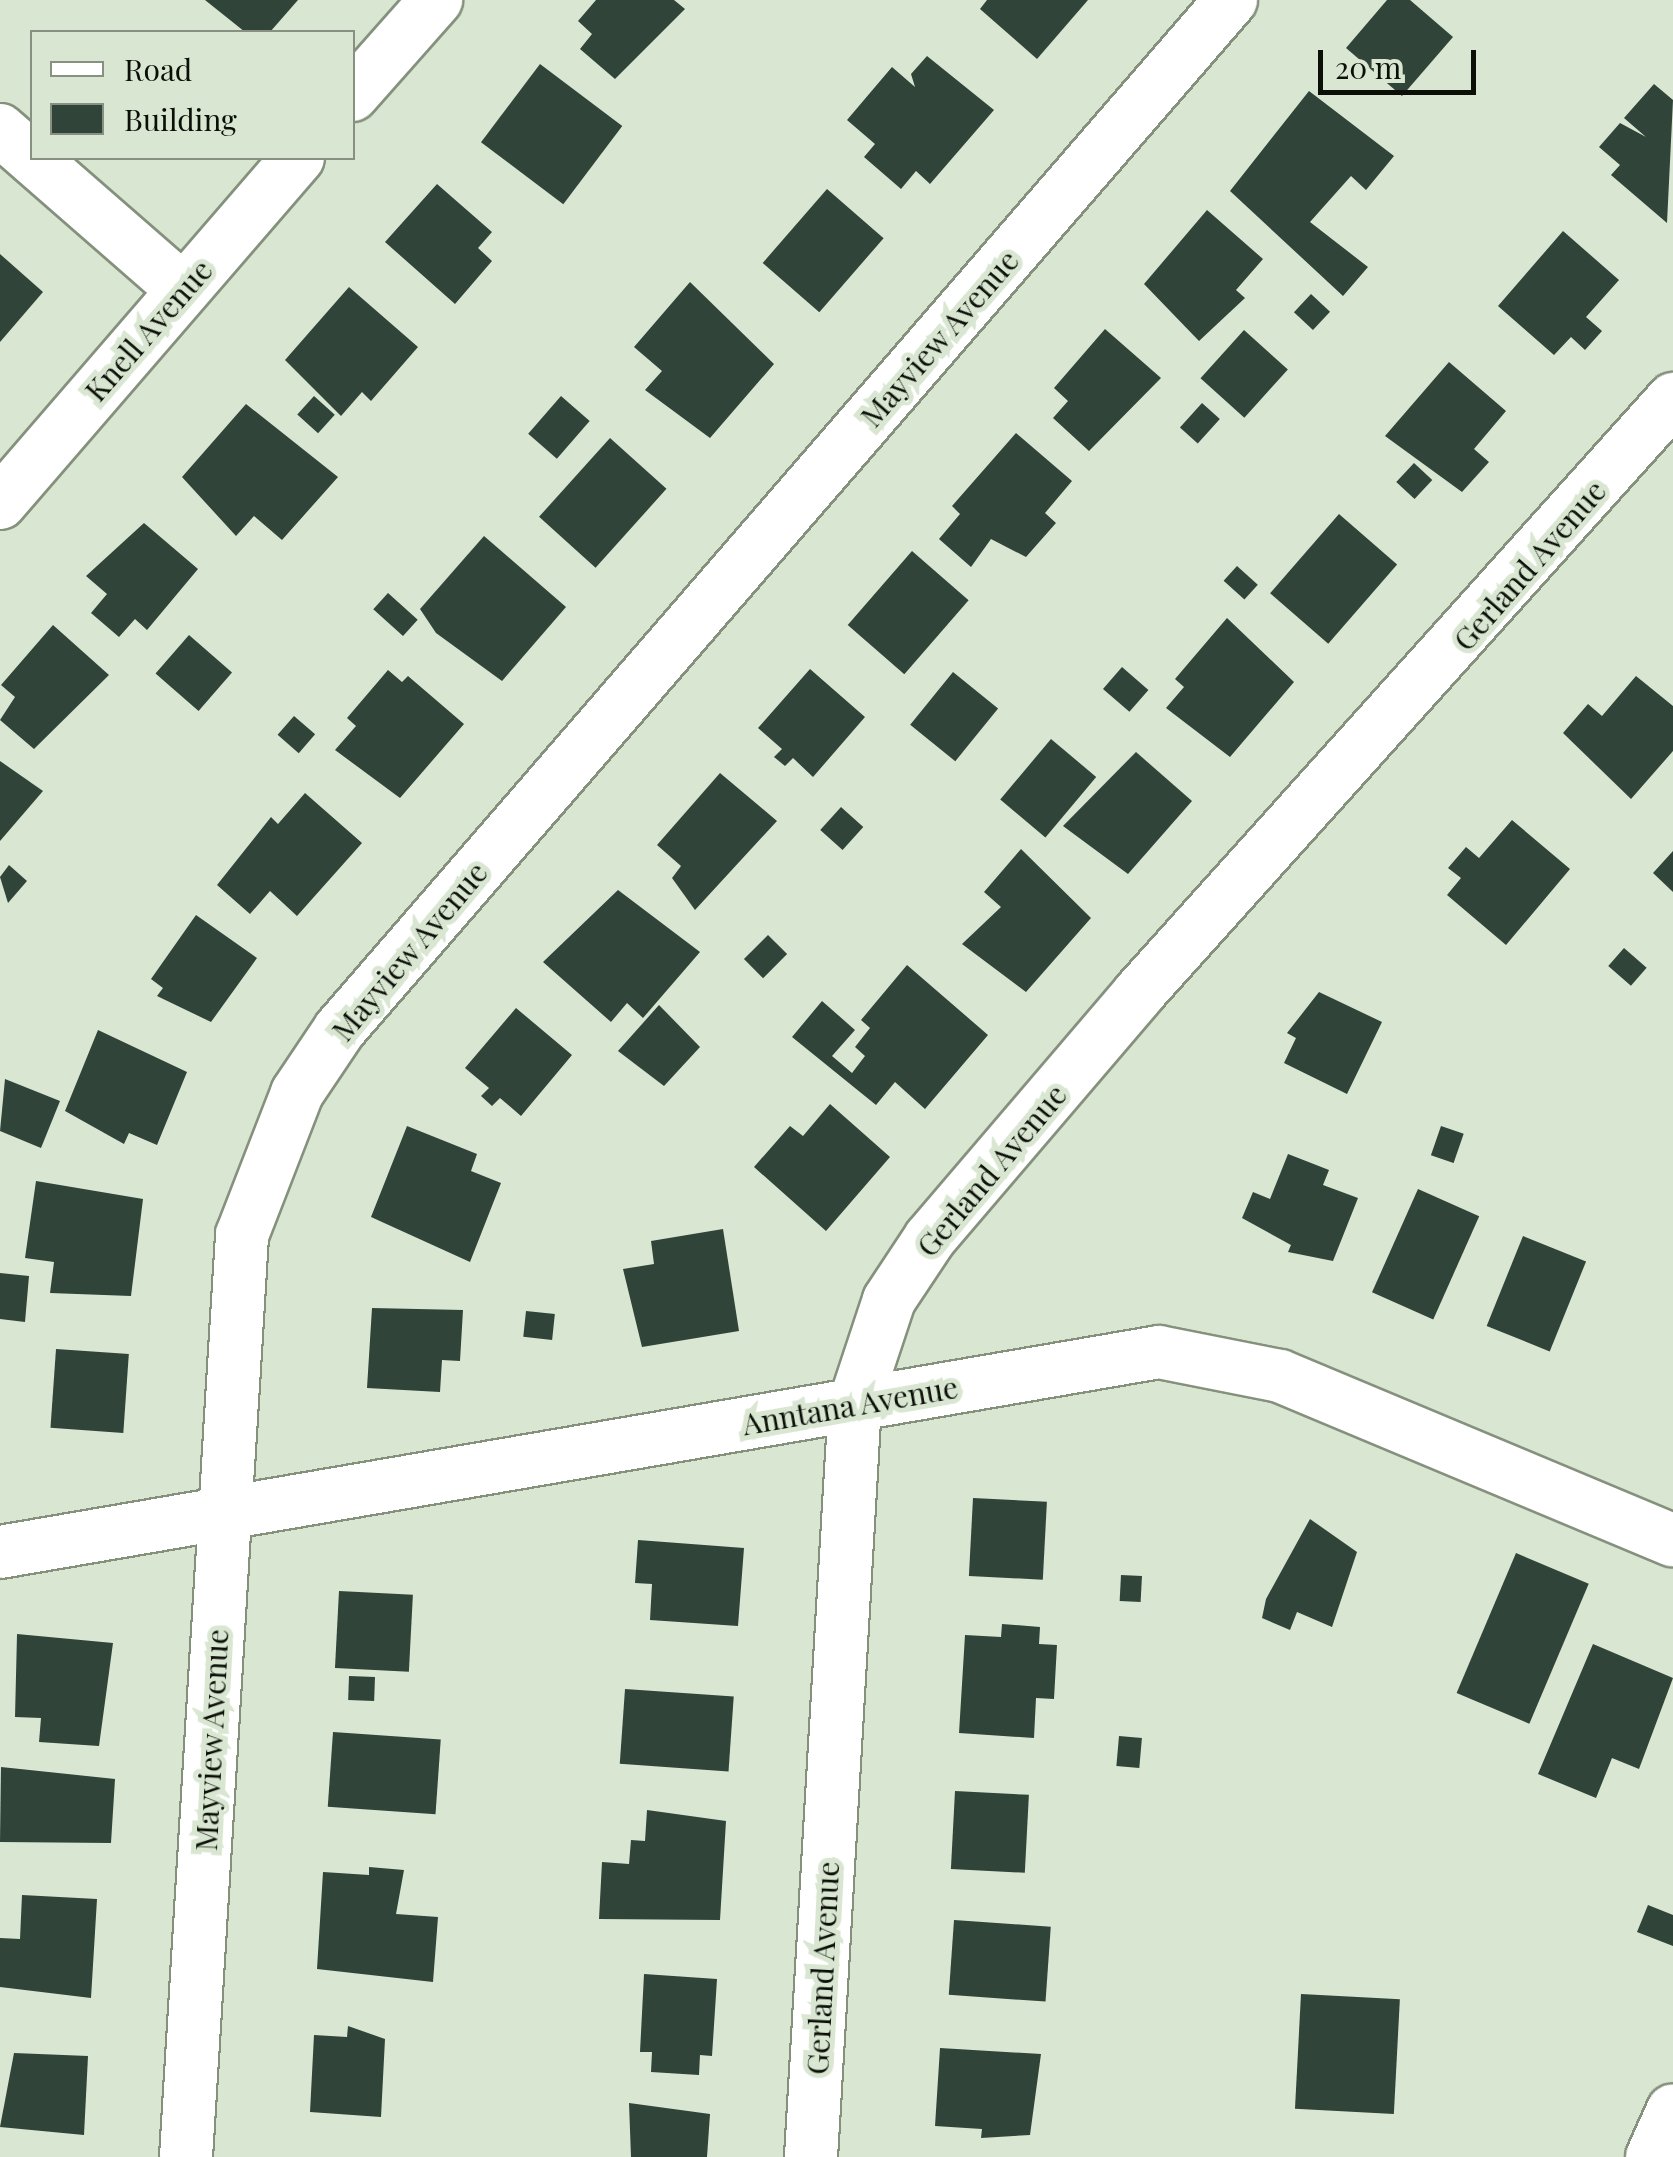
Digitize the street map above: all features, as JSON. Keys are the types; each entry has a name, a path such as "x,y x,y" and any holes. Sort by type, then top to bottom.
{"street":[{"path":"355,92 436,0"},
{"name":"Mayview Avenue","path":"186,2157 242,1236 296,1093 352,1014 1231,0"},
{"path":"0,130 30,156"},
{"path":"34,160 182,289"},
{"name":"Knell Avenue","path":"0,504 296,160"},
{"name":"Gerland Avenue","path":"811,2157 856,1403 889,1300 930,1238 1673,399"},
{"name":"Anntana Avenue","path":"0,1552 224,1517 1159,1352 1210,1357 1362,1406 1673,1540"},
{"path":"1652,2157 1673,2110"}],"building":[{"path":"205,0 298,0 272,30 242,30"},
{"path":"596,0 674,0 685,9 615,79 580,49 592,34 578,21"},
{"path":"987,0 1088,0 1037,59 980,9"},
{"path":"1387,0 1410,0 1453,37 1402,96 1346,48"},
{"path":"927,56 994,110 930,184 916,171 901,189 864,157 875,144 847,120 892,67 915,87 911,74"},
{"path":"540,64 622,126 563,204 481,142"},
{"path":"1654,84 1673,100 1667,223 1611,175 1620,165 1599,147 1620,123 1646,137 1624,118"},
{"path":"1309,91 1394,156 1366,190 1351,176 1310,222 1368,267 1343,296 1230,191"},
{"path":"437,184 492,232 478,248 492,261 455,304 385,242"},
{"path":"827,189 884,238 819,312 763,263"},
{"path":"1207,210 1263,259 1236,290 1245,298 1199,341 1144,284"},
{"path":"1563,231 1619,280 1586,317 1602,331 1585,350 1571,337 1554,355 1498,306"},
{"path":"0,254 43,292 0,342"},
{"path":"690,282 774,364 710,438 645,390 662,371 634,347"},
{"path":"349,287 418,347 371,401 362,392 341,416 285,360"},
{"path":"1311,294 1330,312 1313,330 1294,312"},
{"path":"1105,329 1161,378 1089,451 1053,418 1068,401 1054,388"},
{"path":"1244,330 1288,369 1244,418 1201,378"},
{"path":"1449,362 1506,411 1474,449 1489,462 1462,492 1385,436"},
{"path":"314,396 335,415 318,433 297,415"},
{"path":"561,396 590,421 557,459 528,434"},
{"path":"1202,403 1220,419 1198,444 1180,428"},
{"path":"246,404 338,477 282,540 254,516 236,536 182,477"},
{"path":"1016,433 1072,481 1045,513 1056,523 1026,557 991,539 971,567 939,539 960,514 952,506"},
{"path":"610,438 666,489 596,568 539,517"},
{"path":"1414,463 1432,480 1415,499 1396,482"},
{"path":"1339,514 1397,565 1328,644 1270,593"},
{"path":"144,523 198,569 147,630 135,619 119,637 91,613 107,594 86,576"},
{"path":"484,536 566,607 502,681 436,633 420,609"},
{"path":"912,551 969,600 904,674 848,625"},
{"path":"1237,566 1258,585 1244,600 1224,581"},
{"path":"388,593 418,620 403,636 373,609"},
{"path":"1227,618 1294,682 1230,757 1166,708 1184,687 1175,679"},
{"path":"53,625 109,675 34,749 0,720 15,697 1,685"},
{"path":"189,635 232,672 199,711 156,673"},
{"path":"1122,667 1148,690 1129,712 1103,689"},
{"path":"810,669 865,717 813,777 793,758 785,766 774,757 782,749 758,728"},
{"path":"388,670 402,682 408,676 464,724 400,798 335,750 356,726 347,718"},
{"path":"953,672 998,709 955,761 910,725"},
{"path":"1636,676 1673,706 1673,751 1631,799 1563,733 1588,704 1602,716"},
{"path":"294,716 315,734 299,753 278,735"},
{"path":"1051,739 1096,777 1045,837 1000,800"},
{"path":"1136,752 1192,801 1128,874 1063,826"},
{"path":"0,761 43,791 0,841"},
{"path":"720,773 777,821 695,910 672,878 681,866 657,845"},
{"path":"305,793 362,843 297,916 270,891 250,914 217,885 271,817 278,824"},
{"path":"841,807 863,827 843,850 820,830"},
{"path":"1512,820 1570,869 1506,945 1447,895 1461,878 1448,868 1466,847 1479,858"},
{"path":"1021,849 1091,918 1026,992 962,944 1001,907 984,892"},
{"path":"1673,851 1673,892 1653,873"},
{"path":"9,865 27,881 8,903 0,877"},
{"path":"618,890 700,952 643,1018 627,1003 611,1022 543,962"},
{"path":"196,915 257,958 211,1022 157,996 163,988 151,979"},
{"path":"768,935 787,954 763,978 744,959"},
{"path":"1624,948 1647,968 1631,986 1608,966"},
{"path":"907,965 988,1035 925,1109 895,1082 876,1105 792,1037 822,1001 855,1030 832,1056 852,1073 865,1056 855,1047 870,1028 861,1020"},
{"path":"1319,992 1382,1022 1347,1094 1284,1063 1296,1038 1287,1033"},
{"path":"659,1005 700,1047 664,1086 618,1051"},
{"path":"516,1008 572,1055 521,1116 500,1098 492,1106 481,1096 489,1088 465,1068"},
{"path":"98,1030 187,1072 157,1145 129,1133 124,1144 65,1111"},
{"path":"5,1079 60,1101 41,1148 0,1131"},
{"path":"830,1104 890,1157 826,1231 754,1167 790,1126 803,1136"},
{"path":"407,1126 477,1154 471,1171 501,1183 470,1262 371,1217"},
{"path":"1441,1126 1464,1134 1454,1163 1431,1155"},
{"path":"1288,1154 1329,1170 1323,1185 1358,1198 1333,1261 1288,1252 1291,1245 1242,1218 1253,1192 1270,1199"},
{"path":"36,1181 143,1199 131,1296 50,1293 54,1262 25,1258"},
{"path":"1418,1189 1479,1216 1433,1319 1372,1292"},
{"path":"723,1229 739,1331 642,1347 623,1269 654,1264 651,1241"},
{"path":"1523,1236 1586,1261 1550,1351 1487,1326"},
{"path":"0,1273 29,1276 25,1322 0,1319"},
{"path":"372,1308 463,1310 460,1361 442,1360 440,1392 367,1388"},
{"path":"526,1311 555,1314 552,1340 523,1337"},
{"path":"56,1349 129,1354 123,1433 50,1428"},
{"path":"973,1498 1047,1502 1043,1580 969,1576"},
{"path":"1310,1519 1357,1552 1332,1627 1297,1612 1290,1630 1262,1618 1266,1599"},
{"path":"638,1540 744,1548 738,1626 650,1620 652,1584 635,1583"},
{"path":"1516,1553 1589,1584 1529,1724 1457,1693"},
{"path":"1121,1575 1142,1576 1141,1602 1120,1601"},
{"path":"339,1591 413,1595 409,1672 335,1668"},
{"path":"1002,1624 1040,1627 1039,1644 1057,1645 1054,1699 1036,1698 1034,1738 959,1733 965,1635 1001,1637"},
{"path":"17,1634 113,1643 99,1746 39,1742 41,1718 15,1717"},
{"path":"1593,1644 1673,1678 1639,1769 1612,1758 1596,1798 1538,1774"},
{"path":"349,1676 375,1677 374,1701 348,1700"},
{"path":"625,1689 734,1697 729,1771 620,1764"},
{"path":"333,1732 441,1740 436,1814 328,1807"},
{"path":"1119,1736 1142,1738 1139,1768 1116,1766"},
{"path":"1,1767 115,1779 111,1843 0,1842"},
{"path":"955,1791 1029,1795 1025,1873 951,1869"},
{"path":"647,1810 726,1821 720,1920 599,1919 602,1862 629,1864 631,1840 645,1841"},
{"path":"369,1867 404,1870 396,1914 438,1917 433,1982 317,1969 323,1872 369,1875"},
{"path":"22,1895 97,1899 91,1998 0,1987 0,1938 20,1939"},
{"path":"1648,1905 1673,1915 1673,1946 1637,1932"},
{"path":"954,1920 1051,1927 1046,2002 949,1995"},
{"path":"644,1974 717,1979 712,2056 700,2055 699,2075 651,2072 652,2052 640,2052"},
{"path":"1301,1994 1400,1999 1394,2114 1295,2109"},
{"path":"348,2026 385,2039 381,2117 310,2112 314,2035 347,2037"},
{"path":"940,2048 1041,2054 1030,2135 981,2138 982,2129 935,2126"},
{"path":"14,2053 88,2056 84,2135 0,2127"},
{"path":"629,2103 710,2114 707,2157 631,2157"}]}
